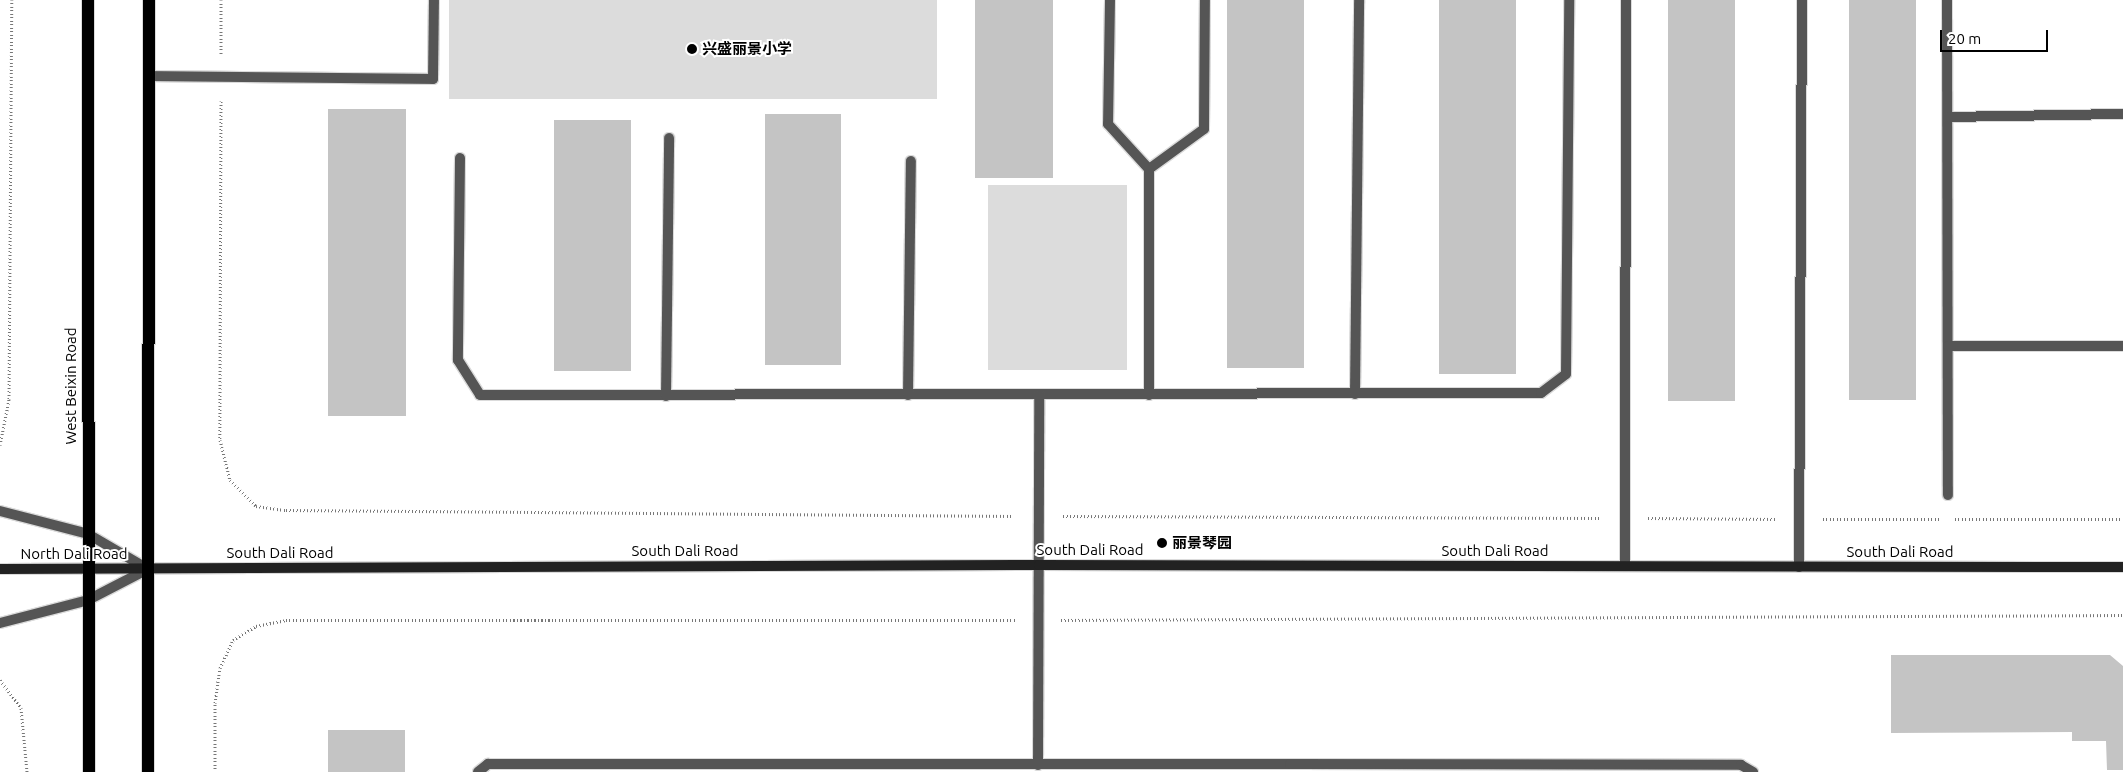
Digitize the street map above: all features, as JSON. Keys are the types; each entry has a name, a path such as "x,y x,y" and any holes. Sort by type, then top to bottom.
{"main road":[{"name":"West Beixin Road","path":"88,0 89,772"},
{"path":"148,772 149,0"}],"street":[{"path":"149,76 433,79 434,0"},
{"path":"1110,0 1108,124 1149,169 1149,395"},
{"path":"1149,169 1204,129 1204,0"},
{"path":"1355,394 1360,0"},
{"path":"460,158 458,360 480,395 1541,393 1566,374 1569,0"},
{"path":"1625,566 1626,0"},
{"path":"1799,567 1802,0"},
{"path":"1947,0 1948,495"},
{"path":"1948,117 2123,114"},
{"path":"666,396 668,138"},
{"path":"908,395 911,161"},
{"path":"1948,346 2123,346"},
{"path":"1038,765 1039,395"},
{"path":"0,512 88,534 148,569"},
{"name":"South Dali Road","path":"148,569 1039,565 2123,567"},
{"name":"North Dali Road","path":"0,569 148,569"},
{"path":"0,623 88,600 148,569"},
{"path":"478,772 488,764 693,769 796,769 1038,765 1290,768 1557,768 1741,764 1753,772"}],"path":[{"path":"0,445 10,399 12,0"},
{"path":"221,0 220,440 230,480 256,506 305,510 1038,516 1799,520 2123,519"},
{"path":"215,772 215,703 220,668 233,640 256,626 286,620 1039,620 2123,615"},
{"path":"0,680 22,708 28,772"}],"shaded area":[{"name":"兴盛丽景小学","path":"449,0 937,0 937,99 449,99"},
{"path":"988,185 1127,185 1127,370 988,370"}],"building":[{"path":"975,0 1053,0 1053,178 975,178"},
{"path":"1227,0 1304,0 1304,368 1227,368"},
{"path":"1439,0 1516,0 1516,374 1439,374"},
{"path":"1668,0 1735,0 1735,401 1668,401"},
{"path":"1849,0 1916,0 1916,400 1849,400"},
{"path":"328,109 406,109 406,416 328,416"},
{"path":"765,114 841,114 841,365 765,365"},
{"path":"554,120 631,120 631,371 554,371"},
{"path":"1891,655 2110,655 2123,666 2123,770 2107,770 2106,741 2072,741 2072,732 1891,733"},
{"path":"328,730 405,730 405,772 328,772"}],"place":[{"name":"兴盛丽景小学","path":"692,49"},
{"name":"丽景琴园","path":"1162,543"}]}
